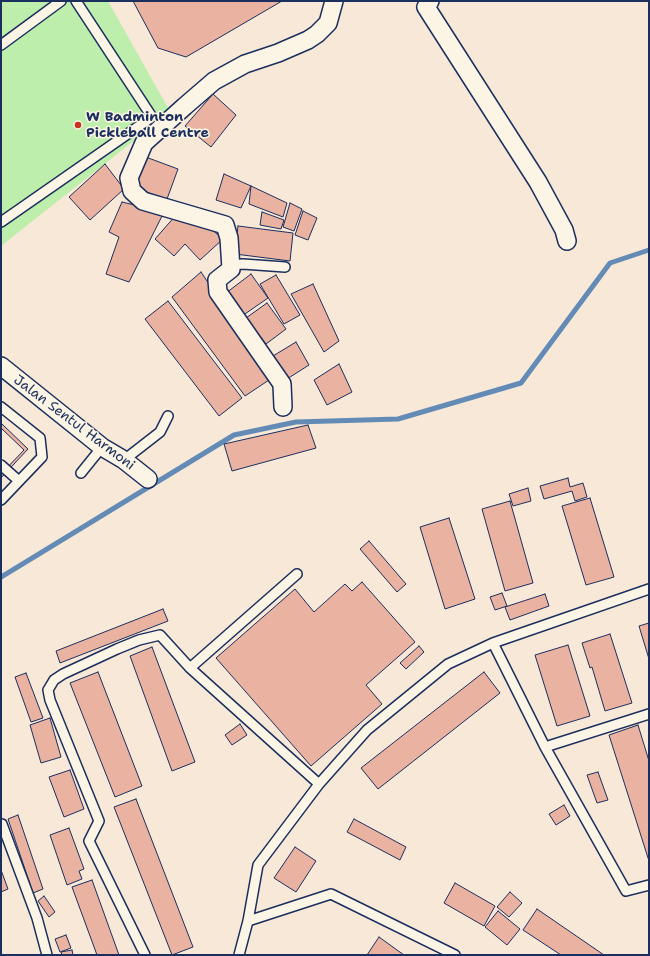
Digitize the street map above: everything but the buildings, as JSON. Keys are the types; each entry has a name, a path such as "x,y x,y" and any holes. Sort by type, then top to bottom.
{"street":[{"path":"284,407 282,384 218,292 217,280 231,269 229,238 224,225 143,201 132,191 129,178 144,143 185,106 214,81 245,64 284,51 308,40 317,34 328,23 334,1"},
{"path":"430,1 426,7 538,182 564,230 567,241"},
{"name":"Jalan Sentul Harmoni","path":"1,366 102,447 124,460 148,479"}],"lane":[{"path":"1,45 61,1"},
{"path":"1,222 152,117 76,1"},
{"path":"231,265 243,264 285,267"},
{"path":"1,500 42,457 40,438 2,411"},
{"path":"124,460 160,432 168,416"},
{"path":"80,472 102,447"},
{"path":"1,465 19,481"},
{"path":"190,668 297,574"},
{"path":"239,955 248,921 258,865 319,784 367,730 448,664 493,643 649,589"},
{"path":"145,955 90,841 99,821 50,700 48,690 54,680 63,674 139,640 160,635 190,668 319,784"},
{"path":"493,643 545,747 626,891 649,885"},
{"path":"545,747 649,714"},
{"path":"2,824 37,918 47,955"},
{"path":"248,921 331,894 455,955"}],"green space":[{"name":"W Badminton Pickleball Centre","path":"1,1 108,1 172,115 140,136 1,246"}],"waterway":[{"path":"1,577 234,435 296,422 398,419 521,383 610,263 649,250"}],"place":[{"name":"W Badminton Pickleball Centre","path":"78,125"}]}
